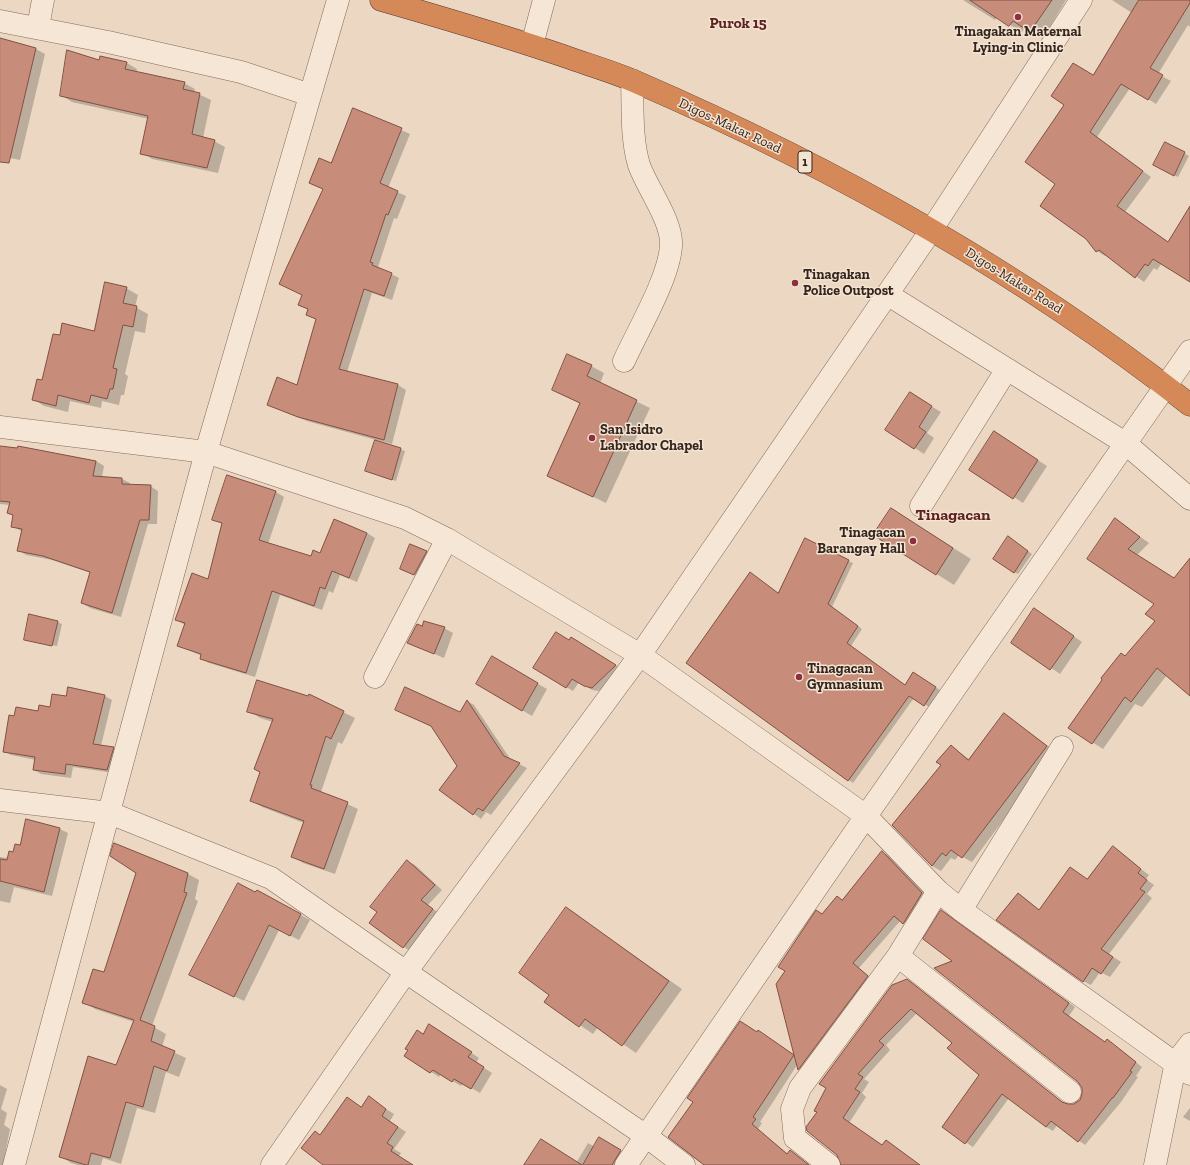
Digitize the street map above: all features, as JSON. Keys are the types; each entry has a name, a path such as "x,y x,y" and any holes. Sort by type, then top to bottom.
{"highway":[{"name":"Digos-Makar Road","path":"381,0 532,45 632,80 782,150 932,229 1068,314 1190,405"}],"street":[{"path":"38,28 43,0"},
{"path":"14,1165 206,452 338,0"},
{"path":"532,45 544,0"},
{"path":"272,1165 406,972 640,655 932,229 1081,0"},
{"path":"0,21 241,72 310,95"},
{"path":"624,360 665,273 671,246 670,232 639,164 634,137 632,80"},
{"path":"887,294 1125,443 1190,499"},
{"path":"626,1165 866,816 1190,352"},
{"path":"921,506 1007,369"},
{"path":"0,427 206,452 405,518 447,539 640,655 866,816 938,891 961,910 1183,1068"},
{"path":"375,677 447,539"},
{"path":"961,910 1062,747"},
{"path":"0,800 110,813 271,878 646,1136 684,1165"},
{"path":"829,1165 795,1138 792,1109 800,1088 898,956 938,891"},
{"path":"898,956 1070,1092"},
{"path":"1155,1165 1190,1044"}],"building":[{"name":"Tinagakan Maternal Lying-in Clinic","path":"970,0 1052,0 1030,32 1013,21 1009,26"},
{"path":"1139,0 1190,0 1190,3 1150,68 1163,75 1148,100 1121,84 1090,132 1143,171 1117,206 1168,242 1190,206 1190,282 1153,259 1148,266 1145,264 1135,278 1099,250 1096,252 1086,239 1040,206 1055,184 1025,162 1064,105 1051,96 1073,63 1093,75"},
{"path":"0,38 36,48 9,163 0,162"},
{"path":"67,50 99,60 100,56 127,62 125,69 185,82 183,89 200,93 192,134 215,140 207,168 140,154 148,116 60,96"},
{"path":"353,108 402,128 380,183 398,191 388,215 386,214 370,262 373,263 372,265 392,273 384,296 364,289 339,369 398,384 384,440 298,417 267,405 277,377 297,385 316,319 306,315 308,309 298,305 302,295 279,284 323,189 309,183 319,158 331,163"},
{"path":"1165,142 1185,152 1174,176 1153,165"},
{"path":"105,282 127,287 123,303 137,306 133,327 123,325 113,368 117,369 113,389 110,389 107,399 91,395 89,403 58,395 56,406 32,400 37,379 42,380 53,334 60,335 62,323 94,331"},
{"name":"San Isidro Labrador Chapel","path":"567,354 592,365 587,376 637,400 593,497 547,476 580,403 552,390"},
{"path":"910,392 932,406 919,427 926,432 914,449 885,430"},
{"path":"994,431 1038,460 1013,499 969,470"},
{"path":"375,440 401,448 392,480 365,471"},
{"path":"0,446 17,448 18,446 96,461 93,476 122,478 122,484 151,485 149,520 140,520 112,613 81,603 90,572 43,556 17,551 22,529 11,527 13,515 7,513 10,502 0,501"},
{"path":"227,475 276,491 259,540 311,556 313,550 320,553 334,519 367,533 349,578 332,571 325,589 320,587 314,606 272,591 246,673 200,659 201,654 177,646 185,623 175,620 192,573 208,579 222,523 212,520"},
{"name":"Tinagacan Barangay Hall","path":"891,508 953,548 936,575 873,535"},
{"path":"1115,518 1140,537 1128,549 1174,578 1190,558 1190,696 1157,668 1131,702 1125,697 1092,744 1068,728 1102,680 1101,678 1121,653 1125,656 1155,621 1145,614 1154,604 1087,559"},
{"path":"1008,536 1028,551 1014,573 993,559"},
{"name":"Tinagacan Gymnasium","path":"805,538 849,560 828,604 858,626 847,643 905,685 913,672 936,687 924,706 909,696 848,781 686,663 750,572 778,593"},
{"path":"410,544 427,551 414,575 400,569"},
{"path":"1034,608 1074,636 1050,670 1011,643"},
{"path":"29,614 58,621 52,646 24,640"},
{"path":"424,621 445,627 434,654 407,643 417,624 422,626"},
{"path":"556,632 569,640 571,637 616,665 592,688 584,686 572,679 566,688 533,668"},
{"path":"492,656 538,683 522,711 476,684"},
{"path":"257,680 308,696 309,694 344,711 331,739 326,736 310,785 312,785 311,788 348,802 324,869 291,857 304,821 250,801 260,772 254,769 273,719 247,712"},
{"path":"68,687 105,695 93,744 114,747 107,770 66,764 65,774 33,770 35,757 3,752 9,715 14,716 16,707 38,711 39,705 50,707 52,694 66,696"},
{"path":"405,687 460,712 467,700 504,756 520,763 483,811 478,808 473,815 439,790 457,766 431,726 395,710"},
{"path":"1004,713 1047,746 962,858 951,850 946,856 942,853 932,866 892,825 941,765 936,762 951,745 968,760"},
{"path":"26,819 60,828 44,892 0,881 0,859 7,860 9,851 13,852 15,844 20,845"},
{"path":"114,843 188,873 184,892 187,893 140,1020 155,1026 151,1041 175,1051 167,1071 154,1066 143,1107 126,1102 110,1158 91,1153 88,1165 86,1165 59,1157 88,1056 116,1065 134,1020 82,1003 93,969 104,972 136,873 110,856"},
{"path":"1113,846 1141,869 1138,873 1147,880 1140,889 1145,892 1101,949 1113,957 1101,974 1092,968 1083,982 996,920 1018,893 1039,910 1070,867 1087,879"},
{"path":"882,851 922,893 903,924 894,916 853,963 868,976 798,1070 776,984 785,971 778,967 816,910 822,914 837,896 842,900"},
{"path":"407,860 435,885 421,900 433,909 403,948 369,923 377,912 370,907"},
{"path":"238,883 255,892 257,890 301,914 290,936 269,925 234,997 189,975"},
{"path":"566,907 669,981 622,1046 585,1019 579,1027 544,1002 549,995 519,973"},
{"path":"941,910 1069,1003 1063,1012 1105,1042 1107,1039 1136,1062 1130,1071 1132,1072 1078,1142 1051,1121 1046,1127 1002,1094 965,1144 942,1127 979,1075 947,1048 952,1043 911,1009 879,1041 884,1045 858,1074 863,1077 855,1089 860,1092 843,1118 882,1145 886,1140 920,1165 841,1165 837,1155 807,1131 806,1127 817,1112 814,1111 826,1088 819,1084 892,985 907,979 1062,1102 1074,1104 1080,1100 1082,1088 1078,1082 934,968 952,961 923,939"},
{"path":"740,1021 757,1032 758,1030 794,1055 753,1117 756,1119 752,1124 787,1154 790,1150 809,1165 704,1165 668,1137 693,1102 687,1098"},
{"path":"429,1024 472,1052 468,1057 484,1067 471,1089 454,1079 452,1082 433,1070 430,1073 404,1056 408,1050 405,1049 417,1030 423,1034"},
{"path":"369,1096 386,1109 382,1116 398,1127 387,1143 393,1147 391,1151 413,1165 323,1165 301,1148 315,1131 320,1135 347,1097 361,1107"},
{"path":"599,1137 621,1150 612,1165 583,1165"},
{"path":"541,1139 582,1165 524,1165"}],"place":[{"name":"Tinagakan Maternal Lying-in Clinic","path":"1018,17"},
{"name":"Tinagakan Police Outpost","path":"795,283"},
{"name":"San Isidro Labrador Chapel","path":"592,438"},
{"name":"Tinagacan Barangay Hall","path":"913,541"},
{"name":"Tinagacan Gymnasium","path":"799,677"}],"district":[{"name":"Purok 15","path":"738,24"},
{"name":"Tinagacan","path":"953,515"}]}
